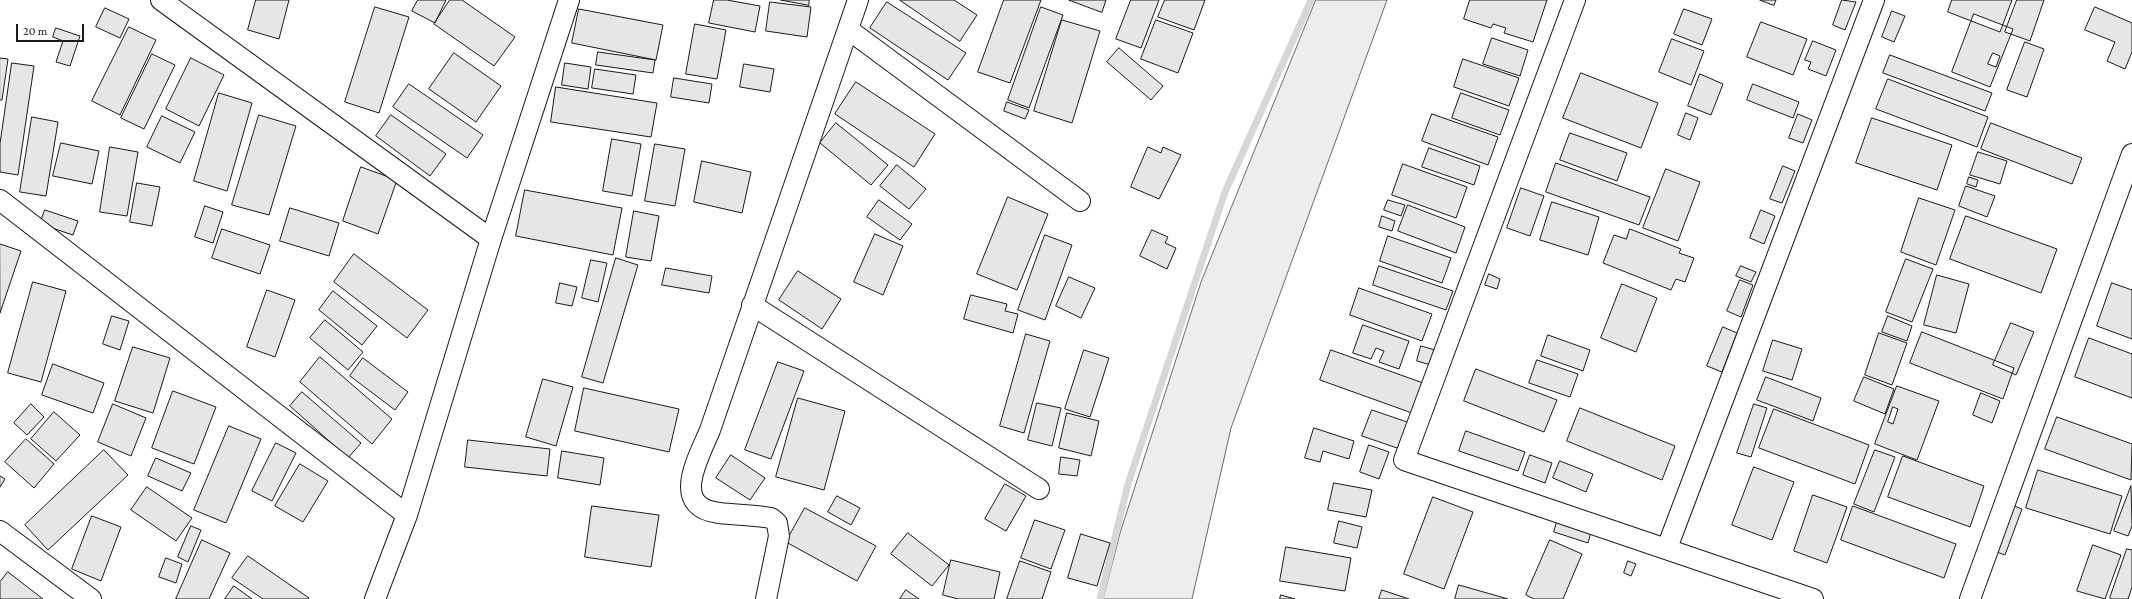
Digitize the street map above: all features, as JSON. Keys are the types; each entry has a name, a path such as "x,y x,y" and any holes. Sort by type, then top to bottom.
{"street":[{"path":"161,0 491,239"},
{"path":"374,599 407,515 491,239 569,0"},
{"path":"766,599 779,536 777,523 771,518 754,515 718,513 705,509 695,503 690,490 691,476 710,430 752,304 849,30 858,0"},
{"path":"1575,0 1404,460 1667,548 1813,599"},
{"path":"1667,548 1874,0"},
{"path":"849,30 1080,201"},
{"path":"1970,599 2132,154"},
{"path":"0,200 407,515"},
{"path":"752,304 1039,488"},
{"path":"0,531 91,599"}],"shaded area":[{"path":"1316,0 1387,0 1231,428 1192,599 1103,599 1120,533 1201,282"}],"building":[{"path":"256,0 289,0 279,39 248,30"},
{"path":"418,0 446,0 435,23 412,11"},
{"path":"450,0 462,0 515,37 494,66 434,24"},
{"path":"714,0 727,0 760,6 755,32 709,23"},
{"path":"781,0 809,0 809,5"},
{"path":"900,0 954,0 977,15 960,41"},
{"path":"1004,0 1041,0 1010,83 978,72"},
{"path":"1069,0 1106,0 1102,12"},
{"path":"1131,0 1159,0 1141,48 1116,39"},
{"path":"1165,0 1205,0 1194,30 1158,17"},
{"path":"1470,0 1547,0 1533,42 1504,33 1506,28 1493,24 1491,28 1464,19"},
{"path":"1760,0 1776,0 1774,5"},
{"path":"1842,0 1856,2 1845,30 1833,25"},
{"path":"1952,0 2012,0 2000,32 1948,12"},
{"path":"2017,0 2044,0 2030,41 2005,32"},
{"path":"770,2 811,7 807,37 766,31"},
{"path":"887,2 966,53 948,80 870,28"},
{"path":"375,7 409,17 379,113 345,102"},
{"path":"1041,7 1063,15 1029,108 1008,100"},
{"path":"2095,7 2132,23 2132,52 2125,69 2107,61 2115,42 2085,30"},
{"path":"105,8 129,19 120,38 96,27"},
{"path":"579,9 663,25 656,60 572,43"},
{"path":"1684,9 1712,19 1702,45 1674,34"},
{"path":"1892,11 1905,16 1894,42 1882,37"},
{"path":"1974,14 2013,29 1990,87 1952,72","holes":["1993,53 2000,56 1996,67 1988,64"]},
{"path":"1062,20 1100,31 1072,123 1034,111"},
{"path":"1156,20 1193,33 1178,73 1141,59"},
{"path":"1761,22 1807,39 1793,75 1747,57"},
{"path":"695,24 726,30 717,79 686,74"},
{"path":"129,27 156,40 120,115 92,101"},
{"path":"56,28 80,36 70,66 56,62 63,41 53,37"},
{"path":"1492,38 1528,50 1520,76 1483,64"},
{"path":"1672,39 1704,51 1691,85 1659,72"},
{"path":"1813,41 1836,50 1826,76 1808,69 1811,62 1805,60"},
{"path":"2025,42 2044,49 2027,97 2007,90"},
{"path":"1119,48 1163,86 1151,100 1107,62"},
{"path":"598,52 655,60 653,73 596,65"},
{"path":"454,53 501,86 476,122 429,89"},
{"path":"152,54 175,65 144,129 121,118"},
{"path":"1890,55 1992,93 1985,111 1883,73"},
{"path":"0,58 8,59 2,100 0,100"},
{"path":"191,58 224,75 199,126 166,109"},
{"path":"1463,59 1519,78 1509,106 1454,87"},
{"path":"12,63 34,66 18,175 0,172 0,144"},
{"path":"565,63 591,67 588,89 562,85"},
{"path":"744,64 774,69 770,92 740,87"},
{"path":"595,69 636,75 633,94 592,88"},
{"path":"1581,73 1658,103 1641,148 1563,118"},
{"path":"1700,74 1723,84 1711,115 1688,106"},
{"path":"674,78 712,84 709,103 671,97"},
{"path":"1888,79 1988,117 1977,147 1876,109"},
{"path":"856,82 935,134 914,167 835,114"},
{"path":"409,84 483,135 467,158 393,107"},
{"path":"1753,84 1799,102 1793,118 1747,100"},
{"path":"556,87 657,103 651,137 551,122"},
{"path":"219,93 252,103 227,191 194,181"},
{"path":"1461,93 1509,110 1500,135 1452,118"},
{"path":"1007,102 1029,110 1025,119 1004,111"},
{"path":"1686,113 1698,118 1690,140 1678,135"},
{"path":"1432,114 1498,137 1488,165 1422,141"},
{"path":"1798,114 1812,120 1803,143 1789,138"},
{"path":"259,115 296,126 269,215 232,205"},
{"path":"391,115 446,154 430,176 376,136"},
{"path":"162,116 195,132 180,163 147,147"},
{"path":"32,117 58,122 46,196 20,192"},
{"path":"1872,118 1952,145 1937,190 1856,163"},
{"path":"836,123 888,165 871,185 820,143"},
{"path":"1991,123 2082,158 2072,184 1981,149"},
{"path":"1570,133 1627,153 1617,181 1560,160"},
{"path":"612,139 641,144 632,196 603,191"},
{"path":"61,143 99,151 92,184 53,176"},
{"path":"655,144 685,149 675,206 645,201"},
{"path":"110,147 138,152 127,216 100,212"},
{"path":"1148,147 1161,153 1163,147 1181,155 1159,199 1131,187"},
{"path":"1429,148 1480,166 1474,185 1422,167"},
{"path":"1978,152 2007,161 2000,184 1970,175"},
{"path":"702,161 751,172 742,213 694,202"},
{"path":"1556,163 1650,197 1639,225 1546,192"},
{"path":"1403,164 1467,187 1456,218 1392,195"},
{"path":"897,165 926,189 909,209 880,186"},
{"path":"1783,166 1795,171 1782,203 1770,199"},
{"path":"361,167 397,180 378,234 343,221"},
{"path":"1666,169 1700,182 1678,241 1643,228"},
{"path":"1969,177 1978,180 1976,187 1967,184"},
{"path":"137,183 160,187 152,226 130,222"},
{"path":"1966,186 1995,196 1987,217 1959,206"},
{"path":"1521,188 1544,196 1530,236 1507,228"},
{"path":"525,190 622,208 613,255 516,236"},
{"path":"1008,197 1048,214 1017,290 977,274"},
{"path":"1919,198 1955,210 1936,265 1901,252"},
{"path":"879,200 912,224 900,240 867,217"},
{"path":"1388,200 1405,205 1401,216 1384,210"},
{"path":"1552,202 1599,217 1588,255 1540,240"},
{"path":"1408,205 1465,227 1456,253 1398,231"},
{"path":"205,206 223,212 213,243 195,237"},
{"path":"290,208 339,223 329,256 280,241"},
{"path":"45,210 78,221 73,235 40,224"},
{"path":"1761,210 1775,216 1764,244 1750,238"},
{"path":"634,211 659,216 651,261 626,257"},
{"path":"1382,216 1395,221 1392,231 1379,227"},
{"path":"1966,216 2057,249 2041,293 1950,259"},
{"path":"222,229 270,245 260,274 212,258"},
{"path":"1630,229 1681,249 1679,253 1694,258 1685,282 1676,279 1671,290 1603,263 1614,235 1626,239"},
{"path":"1152,230 1168,237 1165,243 1176,248 1167,269 1140,256"},
{"path":"875,234 903,246 883,295 854,282"},
{"path":"1045,235 1072,245 1045,320 1018,310"},
{"path":"1388,236 1451,258 1442,283 1380,261"},
{"path":"0,244 21,251 0,313"},
{"path":"354,254 428,310 407,338 334,282"},
{"path":"616,258 638,265 603,383 582,377"},
{"path":"1906,259 1933,269 1912,322 1886,312"},
{"path":"591,260 607,263 598,302 582,298"},
{"path":"1379,266 1453,291 1446,310 1373,285"},
{"path":"1741,266 1756,272 1751,282 1736,276"},
{"path":"666,268 712,276 709,293 662,285"},
{"path":"798,271 841,299 822,329 779,300"},
{"path":"1489,274 1500,279 1497,289 1485,285"},
{"path":"1937,275 1969,284 1956,333 1924,325"},
{"path":"1069,277 1095,288 1081,318 1056,306"},
{"path":"1740,280 1753,285 1741,317 1727,311"},
{"path":"33,282 66,291 41,382 8,373"},
{"path":"560,283 577,287 572,306 556,303"},
{"path":"2112,283 2132,290 2132,339 2097,326"},
{"path":"1622,284 1657,298 1636,352 1601,338"},
{"path":"1359,288 1432,314 1422,341 1350,315"},
{"path":"267,290 295,300 275,357 247,347"},
{"path":"333,291 377,326 362,345 319,310"},
{"path":"971,295 1007,304 1005,311 1018,314 1013,333 964,319"},
{"path":"112,316 129,321 120,350 103,344"},
{"path":"1888,316 1912,326 1907,341 1882,332"},
{"path":"325,320 363,352 348,370 310,338"},
{"path":"2011,323 2034,332 2016,375 1993,365"},
{"path":"1363,325 1409,341 1399,369 1379,362 1384,351 1376,348 1371,359 1353,353"},
{"path":"1723,327 1737,333 1722,372 1707,366"},
{"path":"1922,332 2014,368 2003,399 1910,363"},
{"path":"1879,333 1907,343 1892,385 1865,375"},
{"path":"1026,334 1050,341 1024,433 1000,426"},
{"path":"1548,335 1590,350 1583,371 1541,356"},
{"path":"2089,338 2132,354 2132,398 2075,377"},
{"path":"1773,340 1802,349 1792,380 1763,371"},
{"path":"1421,346 1435,350 1431,365 1417,361"},
{"path":"133,347 170,358 153,413 115,401"},
{"path":"1084,350 1109,358 1090,417 1065,409"},
{"path":"1331,350 1423,383 1412,413 1320,380"},
{"path":"320,357 392,419 372,444 300,382"},
{"path":"363,358 408,392 395,410 350,376"},
{"path":"1537,360 1578,374 1570,397 1529,383"},
{"path":"778,362 804,371 771,459 745,450"},
{"path":"53,364 104,383 93,413 42,395"},
{"path":"1476,369 1557,400 1544,432 1464,401"},
{"path":"1766,377 1821,398 1813,421 1757,400"},
{"path":"1864,377 1894,389 1885,414 1854,401"},
{"path":"543,379 573,387 556,446 526,437"},
{"path":"1897,386 1939,401 1917,460 1875,444","holes":["1893,407 1898,409 1893,424 1888,422"]},
{"path":"584,388 679,409 669,452 575,431"},
{"path":"173,391 216,407 194,464 152,448"},
{"path":"302,392 361,443 348,458 290,406"},
{"path":"1981,393 2000,401 1992,423 1973,415"},
{"path":"798,398 845,411 824,490 776,477"},
{"path":"1037,403 1061,408 1052,446 1028,440"},
{"path":"31,404 44,417 27,435 14,423"},
{"path":"113,404 146,418 131,456 98,442"},
{"path":"1754,404 1767,408 1751,457 1737,453"},
{"path":"1580,408 1675,446 1662,480 1567,441"},
{"path":"1774,409 1869,445 1855,484 1759,448"},
{"path":"1372,410 1410,423 1400,449 1362,436"},
{"path":"54,412 80,435 56,461 31,439"},
{"path":"1067,413 1099,421 1091,456 1059,448"},
{"path":"2057,417 2132,444 2131,480 2045,449"},
{"path":"229,426 261,439 226,523 194,510"},
{"path":"1314,428 1354,441 1349,459 1323,451 1320,462 1305,458"},
{"path":"1466,431 1525,452 1518,471 1459,451"},
{"path":"26,439 54,464 34,488 5,462"},
{"path":"468,440 550,449 547,476 465,467"},
{"path":"276,443 296,453 272,501 252,491"},
{"path":"1369,445 1389,452 1379,479 1360,472"},
{"path":"104,450 128,475 48,550 25,525"},
{"path":"1875,450 1895,457 1874,512 1854,504"},
{"path":"562,451 604,458 600,485 558,478"},
{"path":"731,455 765,478 750,500 716,478"},
{"path":"1530,455 1552,463 1545,483 1523,475"},
{"path":"1903,456 1984,486 1970,527 1888,497"},
{"path":"1061,457 1080,460 1077,476 1059,474"},
{"path":"156,458 191,473 182,491 148,476"},
{"path":"1560,461 1593,474 1586,492 1553,478"},
{"path":"300,464 328,481 303,522 275,506"},
{"path":"1754,467 1794,482 1772,540 1732,525"},
{"path":"2038,470 2122,496 2110,534 2026,508"},
{"path":"0,476 5,479 0,487"},
{"path":"1334,483 1372,490 1366,517 1328,510"},
{"path":"1005,484 1026,496 1006,531 985,519"},
{"path":"2131,486 2132,526 2128,536 2114,531"},
{"path":"147,487 192,518 176,541 131,510"},
{"path":"1813,495 1847,507 1827,563 1794,551"},
{"path":"837,496 860,508 851,525 828,512"},
{"path":"1433,497 1473,512 1444,589 1404,574"},
{"path":"2009,504 2022,509 2005,555 1991,550"},
{"path":"592,506 659,515 651,567 585,557"},
{"path":"1853,506 1956,544 1944,578 1841,540"},
{"path":"805,508 876,546 857,581 786,542"},
{"path":"92,516 121,527 101,581 72,569"},
{"path":"1035,520 1065,530 1051,569 1021,558"},
{"path":"1339,521 1362,527 1357,548 1334,543"},
{"path":"1557,522 1591,532 1588,543 1554,532"},
{"path":"191,526 201,530 188,562 178,557"},
{"path":"908,533 949,565 932,586 891,554"},
{"path":"1081,534 1110,543 1097,586 1068,578"},
{"path":"202,540 230,553 209,599 176,599"},
{"path":"1550,540 1582,554 1563,599 1534,599 1526,595"},
{"path":"2093,545 2121,555 2105,599 2077,591"},
{"path":"1286,547 1351,558 1345,591 1280,581"},
{"path":"2127,549 2132,550 2132,587 2128,599 2112,599 2110,598"},
{"path":"248,556 309,598 263,599 232,578"},
{"path":"166,558 182,564 176,583 159,577"},
{"path":"951,560 1000,572 994,599 958,599 943,595"},
{"path":"1020,561 1051,572 1042,599 1007,599"},
{"path":"1628,561 1636,564 1631,576 1624,573"},
{"path":"8,572 43,599 0,599 0,582"},
{"path":"1459,585 1508,599 1455,599"},
{"path":"234,586 252,599 225,599"},
{"path":"906,590 919,599 900,599"},
{"path":"1382,590 1409,599 1379,599"},
{"path":"1281,595 1295,599 1280,599"}],"waterway":[{"path":"1100,599 1128,484 1225,192 1311,0"}]}
